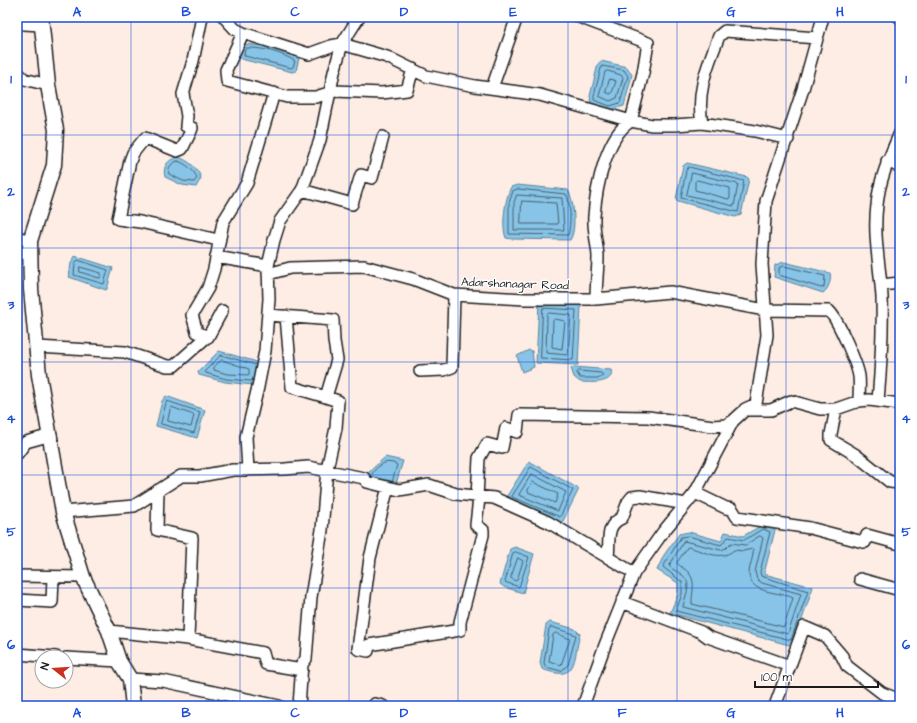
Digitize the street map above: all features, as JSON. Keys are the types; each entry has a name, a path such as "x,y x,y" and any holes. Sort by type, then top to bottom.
{"main road":[{"path":"41,21 48,85 56,130 54,165 24,246 31,289 39,375 63,512 83,577 109,631 119,662 130,679 133,706"}],"street":[{"path":"202,17 193,61 183,94 186,126 192,128 191,131 182,149 177,151 145,138 139,145 130,161 118,219 140,222 218,240"},
{"path":"224,17 235,29 243,33 308,54 342,44 387,57 426,76 540,95 631,121 652,125 675,126 702,123 755,131 788,139"},
{"path":"248,470 246,437 258,387 264,351 268,315 268,270 280,221 302,190 320,140 326,117 329,92 342,44 360,17"},
{"path":"492,88 517,17"},
{"path":"579,17 648,43 643,73 631,121 623,126 606,156 598,188 594,217 598,255 596,299"},
{"path":"388,487 370,558 360,624 358,649 368,651 369,645 460,630 460,622 483,535 483,530 476,525 479,458 487,444 502,448 506,428 517,432 519,416 648,418 713,426 726,425 745,410 756,404 767,335 762,264 766,201 788,139 822,17"},
{"path":"17,22 24,24 41,21"},
{"path":"702,123 699,108 701,85 719,36 725,31 817,38"},
{"path":"243,33 226,70 227,81 287,97 316,97 329,92 382,93 407,90 413,69"},
{"path":"17,72 24,79 48,85"},
{"path":"208,337 197,332 192,315 208,288 223,222 228,211 247,183 274,93"},
{"path":"878,401 882,360 881,284 875,231 877,204 887,161 900,133"},
{"path":"302,190 352,204 361,175 372,178 383,137"},
{"path":"887,161 900,167"},
{"path":"216,257 268,270"},
{"name":"Adarshanagar Road","path":"268,270 364,266 413,279 454,295 525,299 596,299 670,292 765,310 830,311 838,324 859,375 859,401"},
{"path":"881,284 900,283"},
{"path":"420,371 444,370 452,367 454,295"},
{"path":"37,347 125,352 167,366 174,366 208,337 222,311"},
{"path":"268,315 333,320 337,360 326,396"},
{"path":"286,316 292,387 326,396 338,401 336,428 327,469 322,530 311,597 306,659 302,664 300,706"},
{"path":"745,410 771,410 790,401 820,408 836,409 859,401 878,401 900,404"},
{"path":"836,409 831,440 856,455 890,482 900,483"},
{"path":"583,706 634,572 695,492 733,421"},
{"path":"17,454 26,442 50,435"},
{"path":"63,512 134,506 181,476 200,476 233,470 308,467 327,469 364,478 367,482 399,490 429,485 451,493 478,498 494,498 548,522 634,572"},
{"path":"158,490 157,530 192,538 188,639"},
{"path":"695,492 726,508 732,509 737,517 810,528 863,542 865,542 867,535 900,544"},
{"path":"608,557 611,526 615,521 622,518 628,502 632,497 640,496 686,504"},
{"path":"17,576 83,577"},
{"path":"17,600 52,602 53,577"},
{"path":"860,580 900,590"},
{"path":"622,602 701,632 708,637 790,666"},
{"path":"775,706 804,627 825,636 842,656 847,666 882,693 900,700"},
{"path":"109,631 188,639 263,653 266,664 302,670"},
{"path":"17,654 34,655"},
{"path":"74,659 119,662"},
{"path":"130,679 163,681 274,705"},
{"path":"374,706 375,704 383,706"}],"water":[{"path":"243,44 266,46 299,58 296,71 292,72 241,59 239,55"},
{"path":"601,61 627,67 632,75 624,106 610,110 591,104 590,96 598,64"},
{"path":"178,157 189,162 200,174 201,178 196,187 182,185 165,177 165,167 171,160"},
{"path":"687,163 747,177 749,179 741,215 735,217 678,201 676,199 683,166"},
{"path":"517,185 568,190 572,200 574,215 573,230 570,240 506,238 504,227 505,205 511,187"},
{"path":"75,256 113,268 106,290 69,277 71,263"},
{"path":"784,262 830,273 831,275 827,289 823,293 774,277 775,265"},
{"path":"539,303 581,305 578,365 536,363"},
{"path":"529,350 532,351 534,367 522,372 517,356"},
{"path":"219,351 257,362 253,385 225,382 199,375 198,372"},
{"path":"571,368 611,370 612,374 607,380 580,382 574,377"},
{"path":"166,396 205,410 197,438 156,426 162,401"},
{"path":"385,457 403,461 395,487 379,484 366,475"},
{"path":"529,461 579,489 562,523 505,499"},
{"path":"762,525 775,528 764,574 813,587 793,646 670,613 678,594 678,583 657,570 664,555 679,534 689,532 721,541 725,532 743,536"},
{"path":"515,547 534,554 523,593 504,587 500,584 510,549"},
{"path":"550,622 575,629 580,634 572,667 568,671 562,673 554,673 542,669 540,663 546,625"}]}
